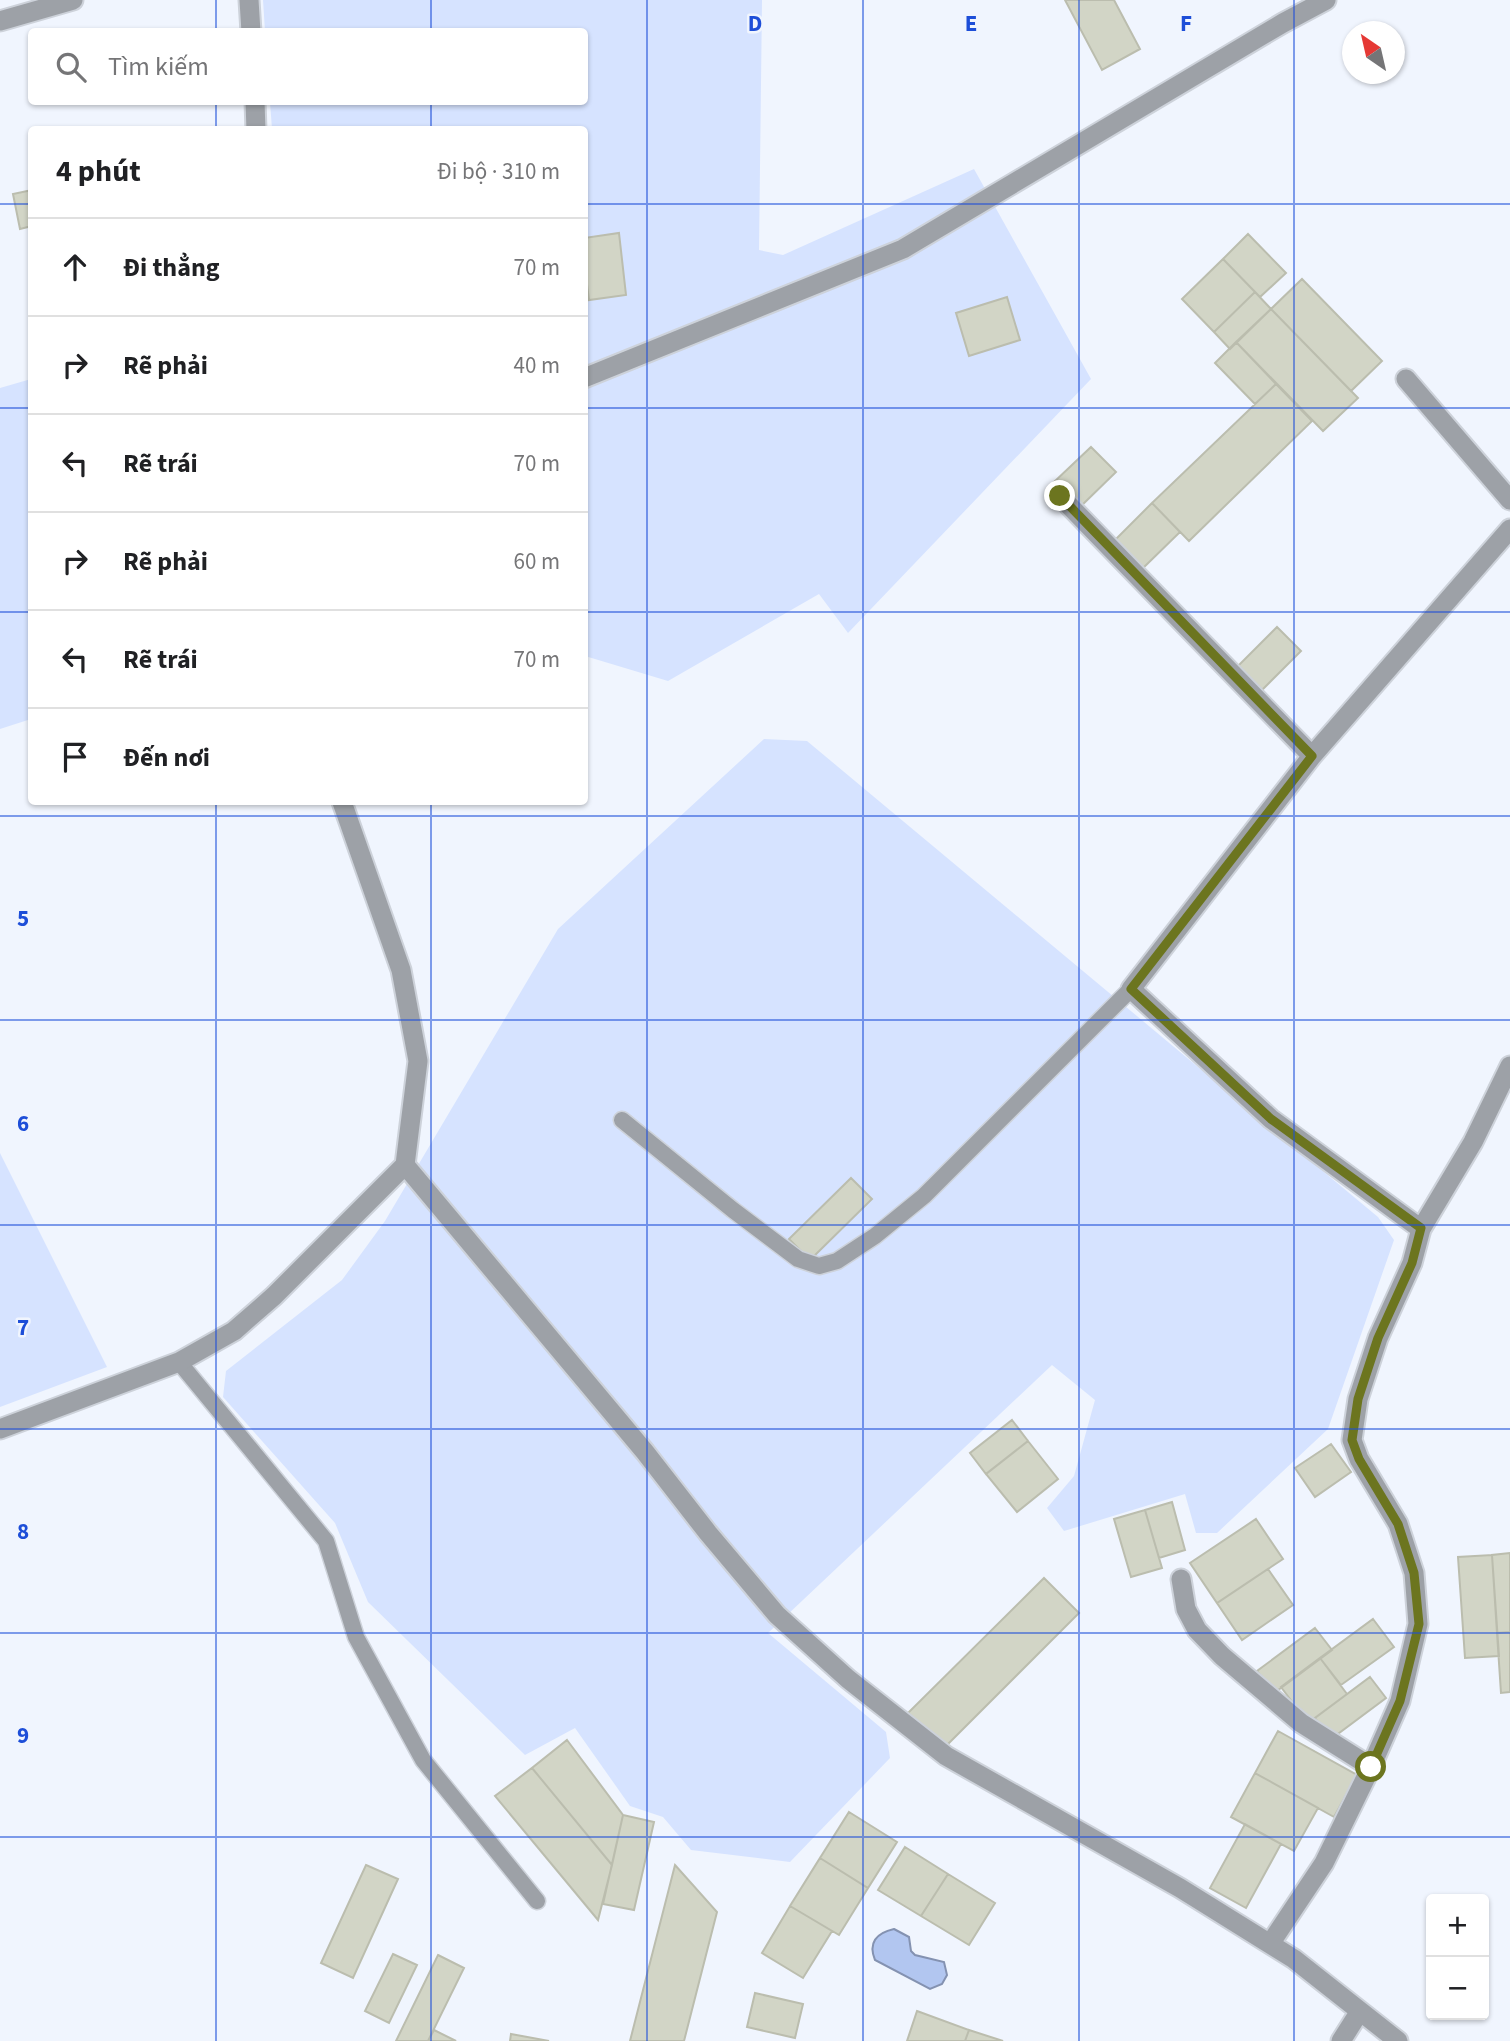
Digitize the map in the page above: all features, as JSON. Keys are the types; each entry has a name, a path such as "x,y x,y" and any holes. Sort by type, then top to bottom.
{"street":[{"path":"0,21 73,0"},
{"path":"249,0 251,28"},
{"path":"588,376 903,249 1326,0"},
{"path":"255,105 256,126"},
{"path":"1406,379 1510,500"},
{"path":"1060,496 1312,756"},
{"path":"1421,1228 1271,1119 1131,989 1312,756 1510,530"},
{"path":"0,1429 179,1362 234,1331 274,1296 405,1164 418,1061 401,970 343,805"},
{"path":"1270,1944 1324,1863 1400,1701 1419,1624 1414,1573 1398,1524 1359,1459 1352,1440 1358,1399 1378,1338 1412,1263 1421,1228 1473,1142 1510,1066"},
{"path":"405,1164 777,1615 848,1679 946,1756 1180,1888 1294,1959 1398,2041"},
{"path":"1181,1579 1186,1609 1197,1630 1222,1656 1301,1723 1371,1767"},
{"path":"1341,2041 1360,2011"}],"lane":[{"path":"622,1120 798,1259 819,1266 837,1261 875,1236 924,1196 1131,989"},
{"path":"179,1362 326,1541 356,1637 423,1760 537,1901"}],"shaded area":[{"path":"263,0 762,0 759,250 783,255 974,169 1091,379 848,633 819,594 668,681 588,657 588,126 272,126 270,105 588,105 588,28 265,28"},
{"path":"28,380 28,720 0,729 0,388"},
{"path":"764,739 807,741 1378,1217 1394,1240 1328,1429 1217,1533 1196,1533 1185,1494 1064,1531 1047,1508 1074,1476 1095,1400 1052,1365 768,1633 886,1732 890,1758 790,1862 691,1850 663,1817 630,1806 575,1728 525,1755 368,1602 335,1523 223,1397 226,1371 342,1280 385,1221 558,929"},
{"path":"0,1153 107,1367 0,1407"},
{"path":"894,1929 909,1937 911,1951 915,1955 944,1962 947,1975 942,1984 930,1989 875,1960 872,1949 875,1940 882,1933"}],"building":[{"path":"1065,0 1114,0 1140,49 1102,70"},
{"path":"28,191 28,227 20,229 13,194"},
{"path":"619,233 626,295 589,300 588,237"},
{"path":"1248,234 1286,273 1260,297 1223,259"},
{"path":"1223,259 1255,292 1214,332 1182,299"},
{"path":"1302,279 1382,361 1351,391 1271,309"},
{"path":"1255,292 1271,309 1230,349 1214,332"},
{"path":"1007,297 1020,340 969,356 956,313"},
{"path":"1271,309 1358,398 1323,431 1236,342"},
{"path":"1236,342 1276,384 1255,404 1215,363"},
{"path":"1276,384 1312,421 1189,541 1152,503"},
{"path":"1091,447 1116,472 1080,507 1054,482"},
{"path":"1152,503 1180,532 1141,570 1113,542"},
{"path":"1277,627 1301,651 1262,690 1238,666"},
{"path":"851,1178 872,1199 810,1260 789,1239"},
{"path":"1012,1420 1028,1441 986,1474 970,1453"},
{"path":"1028,1441 1058,1479 1017,1512 986,1474"},
{"path":"1331,1444 1351,1472 1315,1497 1295,1468"},
{"path":"1172,1502 1185,1550 1159,1558 1145,1510"},
{"path":"1145,1510 1162,1568 1131,1577 1114,1519"},
{"path":"1256,1519 1283,1559 1217,1603 1190,1563"},
{"path":"1510,1553 1510,1632 1497,1633 1492,1555"},
{"path":"1492,1555 1499,1656 1465,1658 1458,1557"},
{"path":"1268,1569 1293,1605 1242,1640 1217,1603"},
{"path":"1044,1578 1079,1613 943,1749 908,1713"},
{"path":"1373,1619 1394,1647 1341,1685 1320,1658"},
{"path":"1315,1628 1332,1650 1274,1693 1257,1671"},
{"path":"1510,1632 1510,1692 1501,1693 1497,1633"},
{"path":"1320,1658 1347,1694 1308,1723 1281,1687"},
{"path":"1370,1677 1386,1698 1331,1739 1315,1718"},
{"path":"1278,1731 1357,1775 1334,1817 1255,1773"},
{"path":"567,1740 623,1815 612,1865 532,1768"},
{"path":"532,1768 612,1865 598,1920 495,1796"},
{"path":"1255,1773 1318,1808 1294,1851 1231,1817"},
{"path":"849,1812 897,1842 868,1888 820,1858"},
{"path":"623,1815 654,1822 634,1910 603,1904"},
{"path":"1245,1824 1281,1844 1246,1908 1210,1888"},
{"path":"905,1847 948,1874 921,1916 878,1890"},
{"path":"820,1858 868,1888 839,1935 790,1906"},
{"path":"366,1865 398,1879 353,1978 321,1963"},
{"path":"675,1865 717,1912 684,2041 630,2041"},
{"path":"948,1874 995,1903 969,1945 921,1916"},
{"path":"790,1906 832,1931 803,1978 762,1953"},
{"path":"393,1954 417,1965 389,2023 365,2011"},
{"path":"438,1955 464,1968 428,2041 396,2041"},
{"path":"755,1993 803,2004 795,2038 747,2027"},
{"path":"917,2011 969,2030 965,2041 907,2041"},
{"path":"434,2030 456,2041 428,2041"},
{"path":"969,2030 1003,2041 965,2041"},
{"path":"511,2034 549,2041 510,2041"}],"route":[{"path":"1060,496 1312,756 1131,989 1271,1119 1421,1228 1412,1263 1378,1338 1358,1399 1352,1440 1359,1459 1398,1524 1414,1573 1419,1624 1400,1701 1371,1767"}]}
